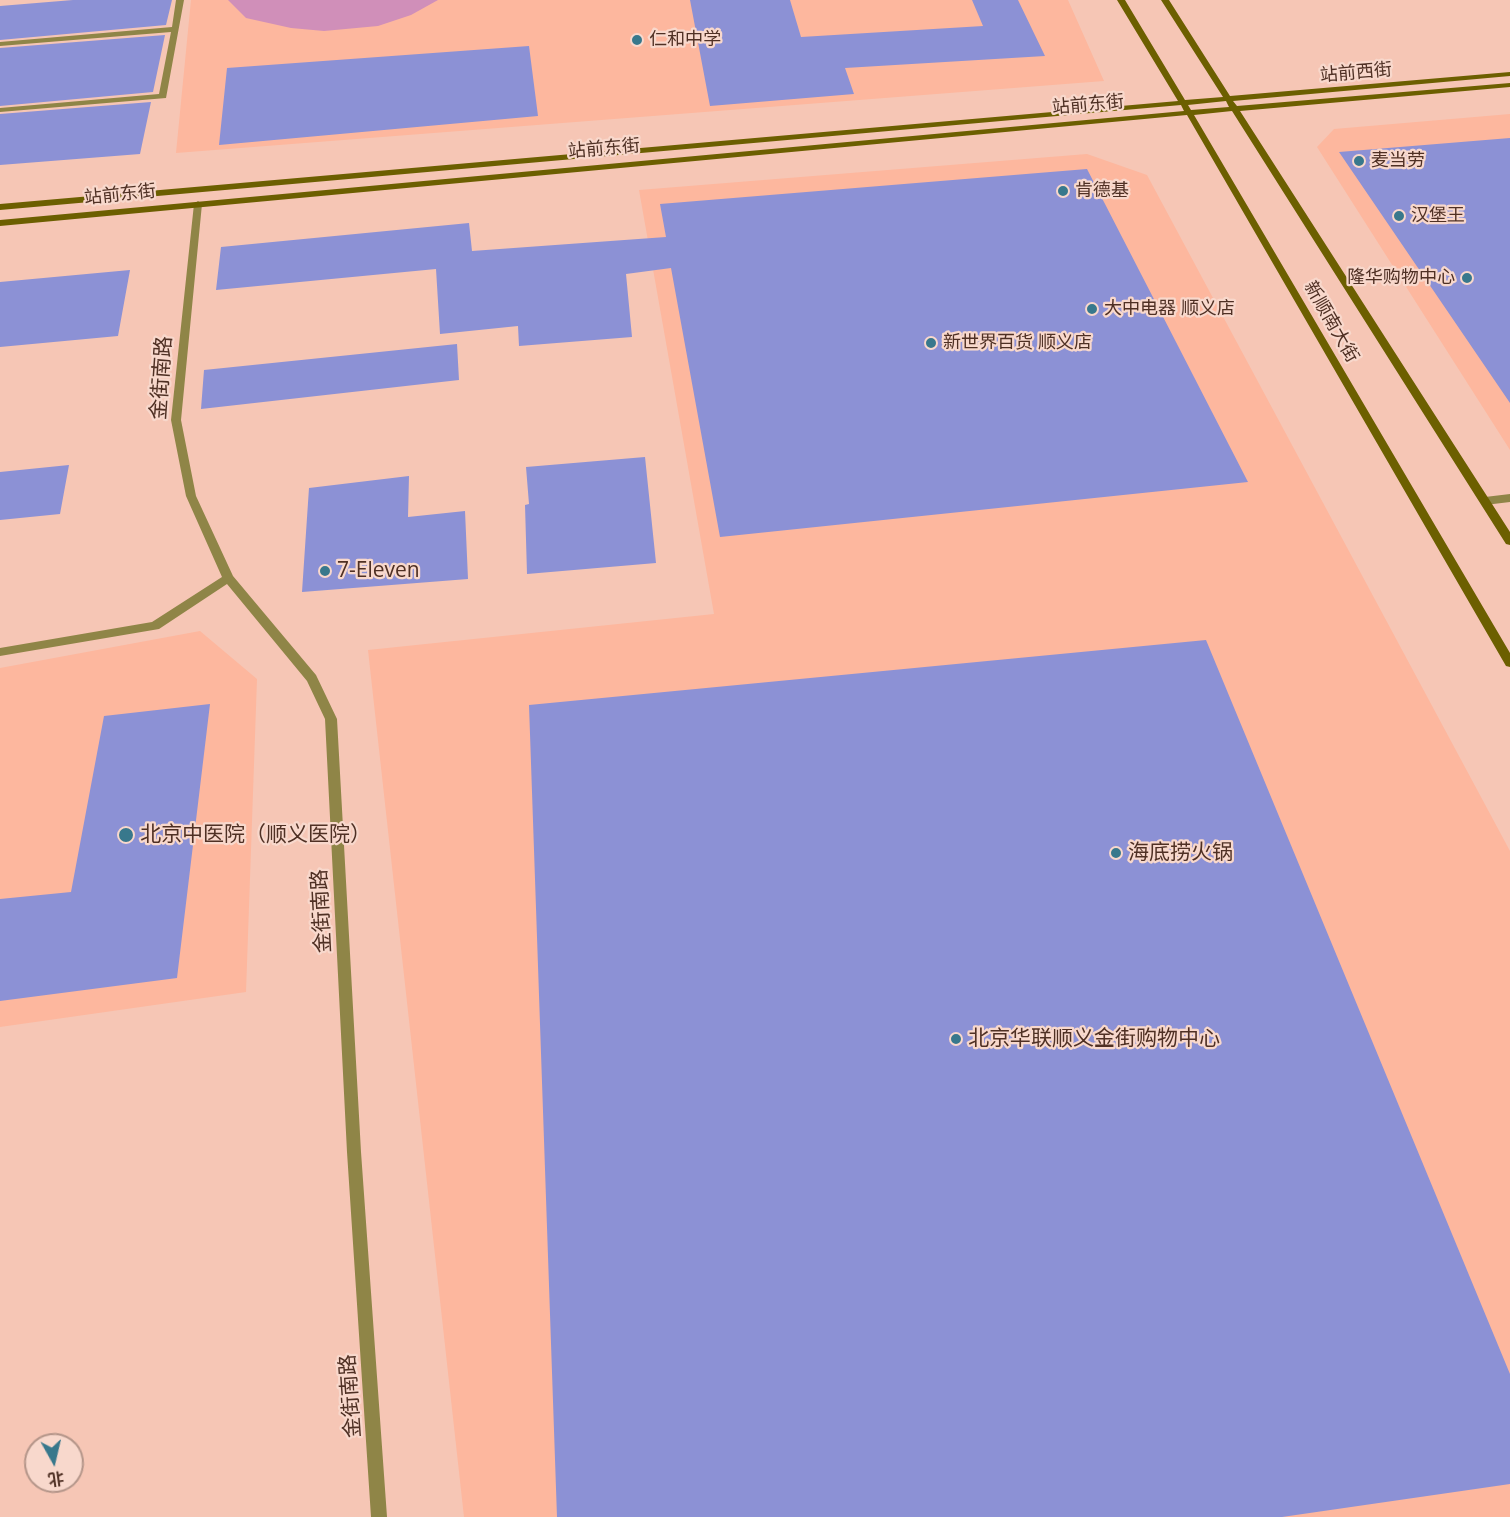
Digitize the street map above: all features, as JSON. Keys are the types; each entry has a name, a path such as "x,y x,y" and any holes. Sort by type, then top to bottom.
{"street":[{"path":"0,110 163,96 180,0"},
{"name":"新顺南大街","path":"1121,0 1190,114 1510,663"},
{"name":"新顺南大街","path":"1165,0 1510,541"},
{"path":"0,44 175,29"},
{"name":"站前西街","path":"1205,100 1510,74"},
{"name":"站前西街","path":"1211,112 1510,85"},
{"name":"站前东街","path":"0,207 1205,100"},
{"name":"站前东街","path":"0,223 1211,112"},
{"name":"金街南路","path":"198,204 176,420 191,496 228,578 312,678 331,719 354,1140 379,1517"},
{"path":"1485,501 1510,498"},
{"path":"0,651 155,626 228,578"}],"shaded area":[{"name":"仁和中学","path":"191,0 1068,0 1104,81 176,153"},
{"path":"228,0 438,0 411,15 378,26 324,31 291,28 246,18"},
{"name":"隆华购物中心","path":"1510,114 1510,450 1317,147 1334,129"},
{"path":"1087,154 1147,175 1510,851 1510,1517 464,1517 368,650 714,614 639,190"},
{"name":"北京中医院（顺义医院）","path":"200,631 257,679 246,992 0,1027 0,668"}],"building":[{"path":"73,0 172,0 166,25 0,40 0,6"},
{"path":"690,0 790,0 801,37 983,26 972,0 1018,0 1045,56 845,68 854,94 710,106"},
{"path":"165,35 153,92 0,106 0,48"},
{"path":"529,46 538,116 219,145 227,68"},
{"path":"151,102 140,154 0,165 0,114"},
{"name":"隆华购物中心","path":"1510,138 1510,403 1339,152"},
{"name":"新世界百货 顺义店","path":"1087,169 1248,482 720,537 671,268 626,274 632,337 519,346 518,326 440,334 436,269 216,290 221,247 469,223 472,251 666,237 660,204"},
{"path":"130,270 118,336 0,347 0,282"},
{"path":"457,344 459,380 201,409 204,370"},
{"path":"645,457 656,563 527,574 525,505 529,504 526,467"},
{"path":"69,465 60,514 0,520 0,472"},
{"path":"409,476 408,517 465,511 468,579 302,592 309,488"},
{"name":"北京华联顺义金街购物中心","path":"1206,640 1510,1374 1510,1484 1282,1517 557,1517 529,705"},
{"path":"210,704 177,978 0,1001 0,899 71,892 104,716"}],"place":[{"name":"仁和中学","path":"637,40"},
{"name":"麦当劳","path":"1359,161"},
{"name":"肯德基","path":"1063,191"},
{"name":"汉堡王","path":"1399,216"},
{"name":"隆华购物中心","path":"1467,278"},
{"name":"大中电器 顺义店","path":"1092,309"},
{"name":"新世界百货 顺义店","path":"931,343"},
{"name":"7-Eleven","path":"325,571"},
{"name":"北京中医院（顺义医院）","path":"126,835"},
{"name":"海底捞火锅","path":"1116,853"},
{"name":"北京华联顺义金街购物中心","path":"956,1039"}]}
